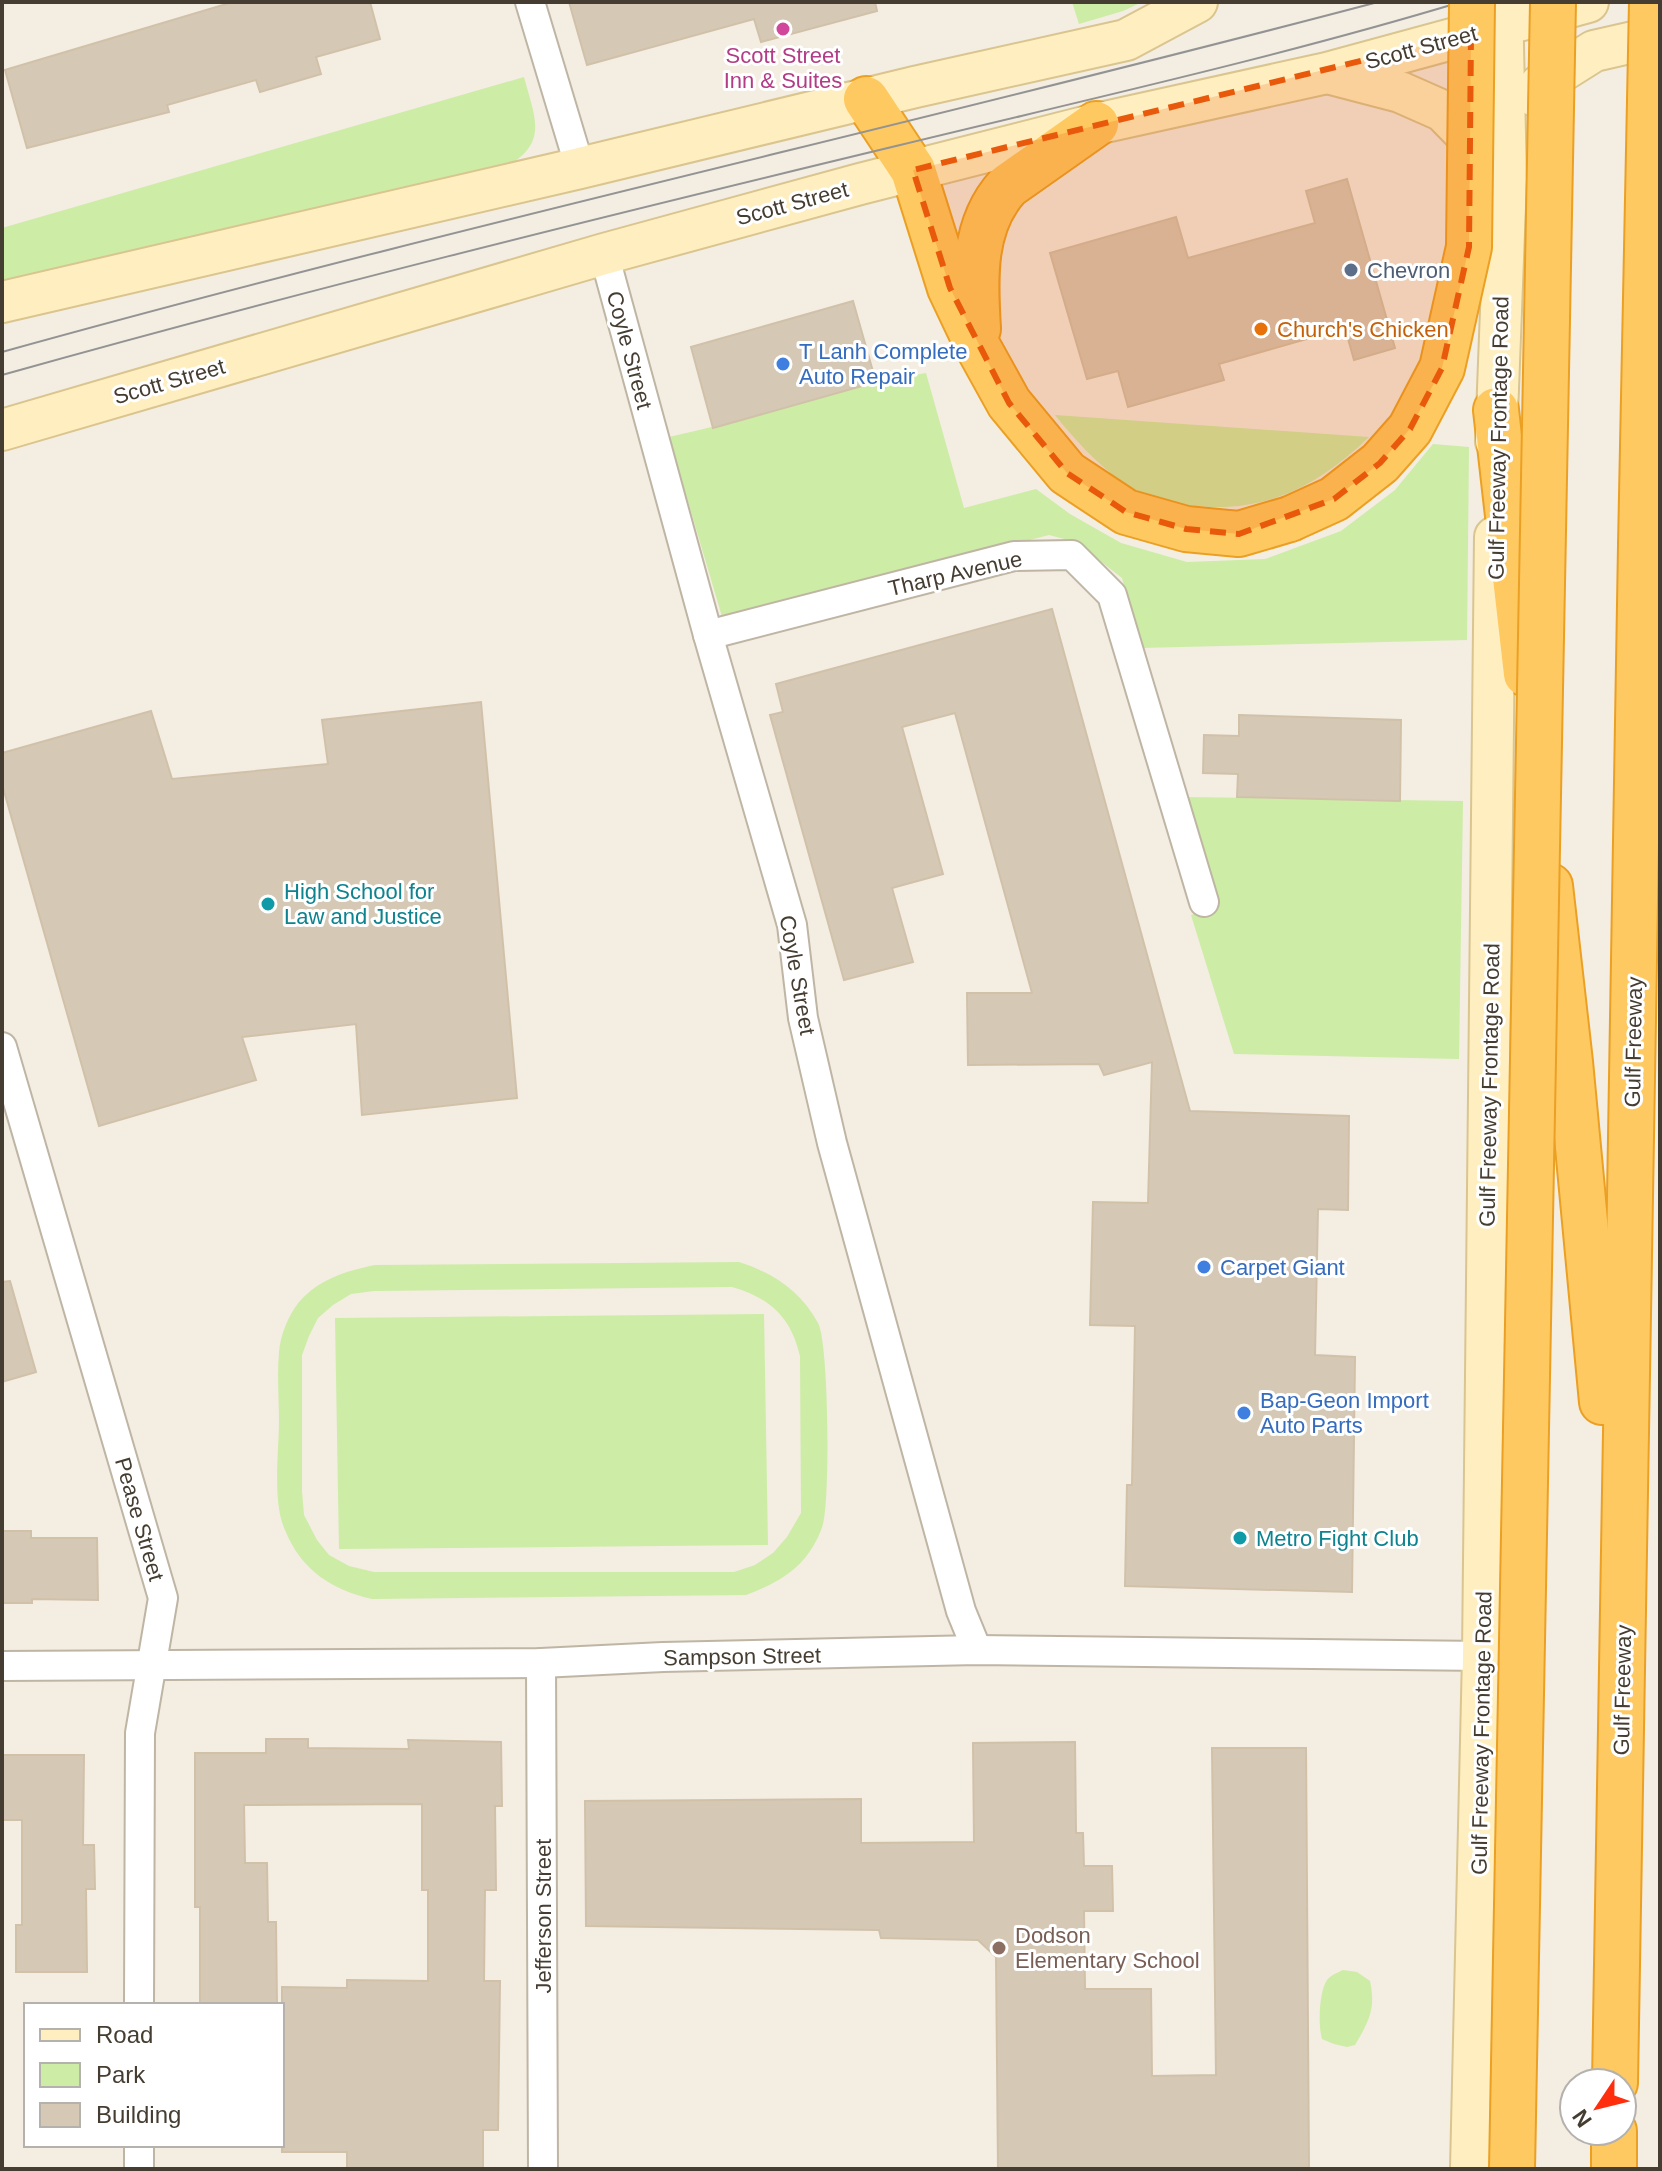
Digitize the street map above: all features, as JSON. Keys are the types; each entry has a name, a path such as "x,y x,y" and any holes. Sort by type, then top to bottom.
{"highway":[{"path":"1512,2169 1553,2"},
{"name":"Gulf Freeway","path":"1615,2067 1652,2"},
{"path":"866,99 913,170 950,288 978,347 1009,403 1067,473 1126,512 1186,529 1239,534 1290,519 1334,499 1380,463 1410,429 1442,368 1469,247 1492,10"},
{"path":"978,347 980,233 997,198 1008,186 1096,124"},
{"path":"1496,410 1570,1062 1623,1622"},
{"path":"1614,2147 1614,2169"}],"main road":[{"path":"2,302 1126,40 1197,2"},
{"name":"Scott Street","path":"2,430 604,254 913,170 1096,124 1327,73 1492,10 1588,2"},
{"name":"Gulf Freeway Frontage Road","path":"1471,2169 1483,1656 1496,410 1506,180 1492,10"},
{"path":"1506,180 1540,85 1594,51 1660,36"},
{"path":"1327,73 1400,92 1443,111 1484,152 1506,180"}],"street":[{"path":"530,2 580,168"},
{"name":"Coyle Street","path":"604,254 708,635 793,929 803,1018 832,1143 961,1611 977,1650"},
{"name":"Tharp Avenue","path":"708,635 1014,556 1072,555 1112,595 1204,902"},
{"name":"Pease Street","path":"2,1047 163,1598 140,1733 139,2003"},
{"name":"Sampson Street","path":"2,1666 541,1663 977,1650 1483,1656"},
{"name":"Jefferson Street","path":"541,1663 543,2169"},
{"path":"139,2147 139,2169"}],"highlighted area":[{"path":"1471,34 1469,247 1442,368 1410,429 1380,463 1334,499 1239,534 1186,529 1126,512 1067,473 1009,403 950,288 913,170"}],"green space":[{"path":"1072,2 1142,2 1079,24"},
{"path":"524,77 535,119 533,141 527,151 501,170 2,280 2,228"},
{"path":"926,373 964,508 1036,489 1070,514 1121,543 1187,562 1265,559 1341,531 1395,490 1433,444 1469,447 1467,640 1141,648 1122,578 1076,542 1049,535 723,620 669,437"},
{"path":"1055,415 1369,437 1329,471 1286,494 1240,506 1215,507 1170,502 1126,485 1093,457"},
{"path":"1183,797 1463,801 1459,1059 1234,1054 1191,915 1218,906"},
{"path":"739,1262 774,1277 803,1301 818,1323 822,1336 827,1485 823,1524 812,1548 789,1573 746,1595 372,1599 331,1584 300,1556 281,1518 277,1476 280,1347 288,1320 299,1302 315,1287 334,1277 375,1265","holes":["732,1287 768,1303 785,1320 800,1356 801,1513 773,1553 755,1565 734,1572 374,1572 349,1566 329,1555 317,1540 304,1515 302,1491 302,1355 318,1318 351,1294 374,1291"]},
{"path":"764,1314 768,1545 339,1549 335,1318"},
{"path":"1343,1970 1357,1972 1370,1981 1372,1999 1364,2029 1355,2045 1347,2047 1322,2039 1320,2026 1324,1985 1330,1977"}],"building":[{"path":"233,2 370,2 380,39 316,57 321,74 260,92 256,80 167,105 169,112 27,148 5,70"},
{"path":"569,2 875,2 877,11 761,42 754,19 587,65"},
{"path":"1347,179 1395,348 1354,360 1345,328 1219,364 1224,380 1128,407 1118,371 1087,379 1050,253 1176,217 1188,258 1315,223 1306,191"},
{"name":"T Lanh Complete Auto Repair","path":"853,301 876,382 713,428 691,347"},
{"path":"1052,609 1190,1111 1349,1116 1348,1210 1318,1209 1315,1355 1355,1357 1352,1592 1125,1586 1127,1485 1132,1485 1135,1326 1090,1325 1093,1202 1148,1203 1152,1062 1104,1075 1099,1064 968,1065 967,993 1032,993 955,713 902,727 943,874 892,888 913,962 844,980 770,715 783,712 776,684"},
{"name":"High School for Law and Justice","path":"481,702 517,1098 362,1115 356,1024 242,1037 256,1080 99,1126 2,784 2,753 151,711 172,779 328,764 322,720"},
{"path":"1239,715 1401,720 1400,801 1237,797 1238,774 1203,773 1204,735 1239,736"},
{"path":"10,1281 36,1372 2,1382 2,1282"},
{"path":"2,1531 31,1531 31,1538 97,1538 98,1600 32,1599 32,1603 2,1603"},
{"path":"266,1739 308,1739 308,1748 409,1749 408,1740 501,1742 502,1806 495,1806 496,1890 485,1890 484,1981 500,1981 498,2130 483,2130 483,2169 347,2169 347,2152 282,2152 282,1987 347,1988 347,1980 428,1981 428,1890 422,1890 422,1804 244,1805 245,1863 267,1863 268,1922 276,1922 277,2003 200,2003 200,1907 195,1907 195,1753 266,1753"},
{"path":"1075,1742 1076,1833 1083,1833 1084,1866 1112,1866 1113,1911 1084,1911 1085,1989 1151,1989 1152,2076 1216,2075 1212,1748 1306,1748 1309,2169 998,2169 996,1957 978,1940 881,1938 879,1930 586,1926 585,1801 861,1799 861,1843 974,1842 973,1743"},
{"path":"2,1755 84,1755 83,1845 94,1845 95,1889 86,1889 87,1972 16,1972 16,1925 22,1925 22,1820 2,1820"}],"tram line":[{"path":"2,352 517,217 1378,2"},
{"path":"2,375 448,256 1250,60 1461,2"}],"place":[{"name":"Scott Street Inn & Suites","path":"783,29"},
{"name":"Chevron","path":"1351,270"},
{"name":"Church's Chicken","path":"1261,329"},
{"name":"T Lanh Complete Auto Repair","path":"783,364"},
{"name":"High School for Law and Justice","path":"268,904"},
{"name":"Carpet Giant","path":"1204,1267"},
{"name":"Bap-Geon Import Auto Parts","path":"1244,1413"},
{"name":"Metro Fight Club","path":"1240,1538"},
{"name":"Dodson Elementary School","path":"999,1948"}]}
